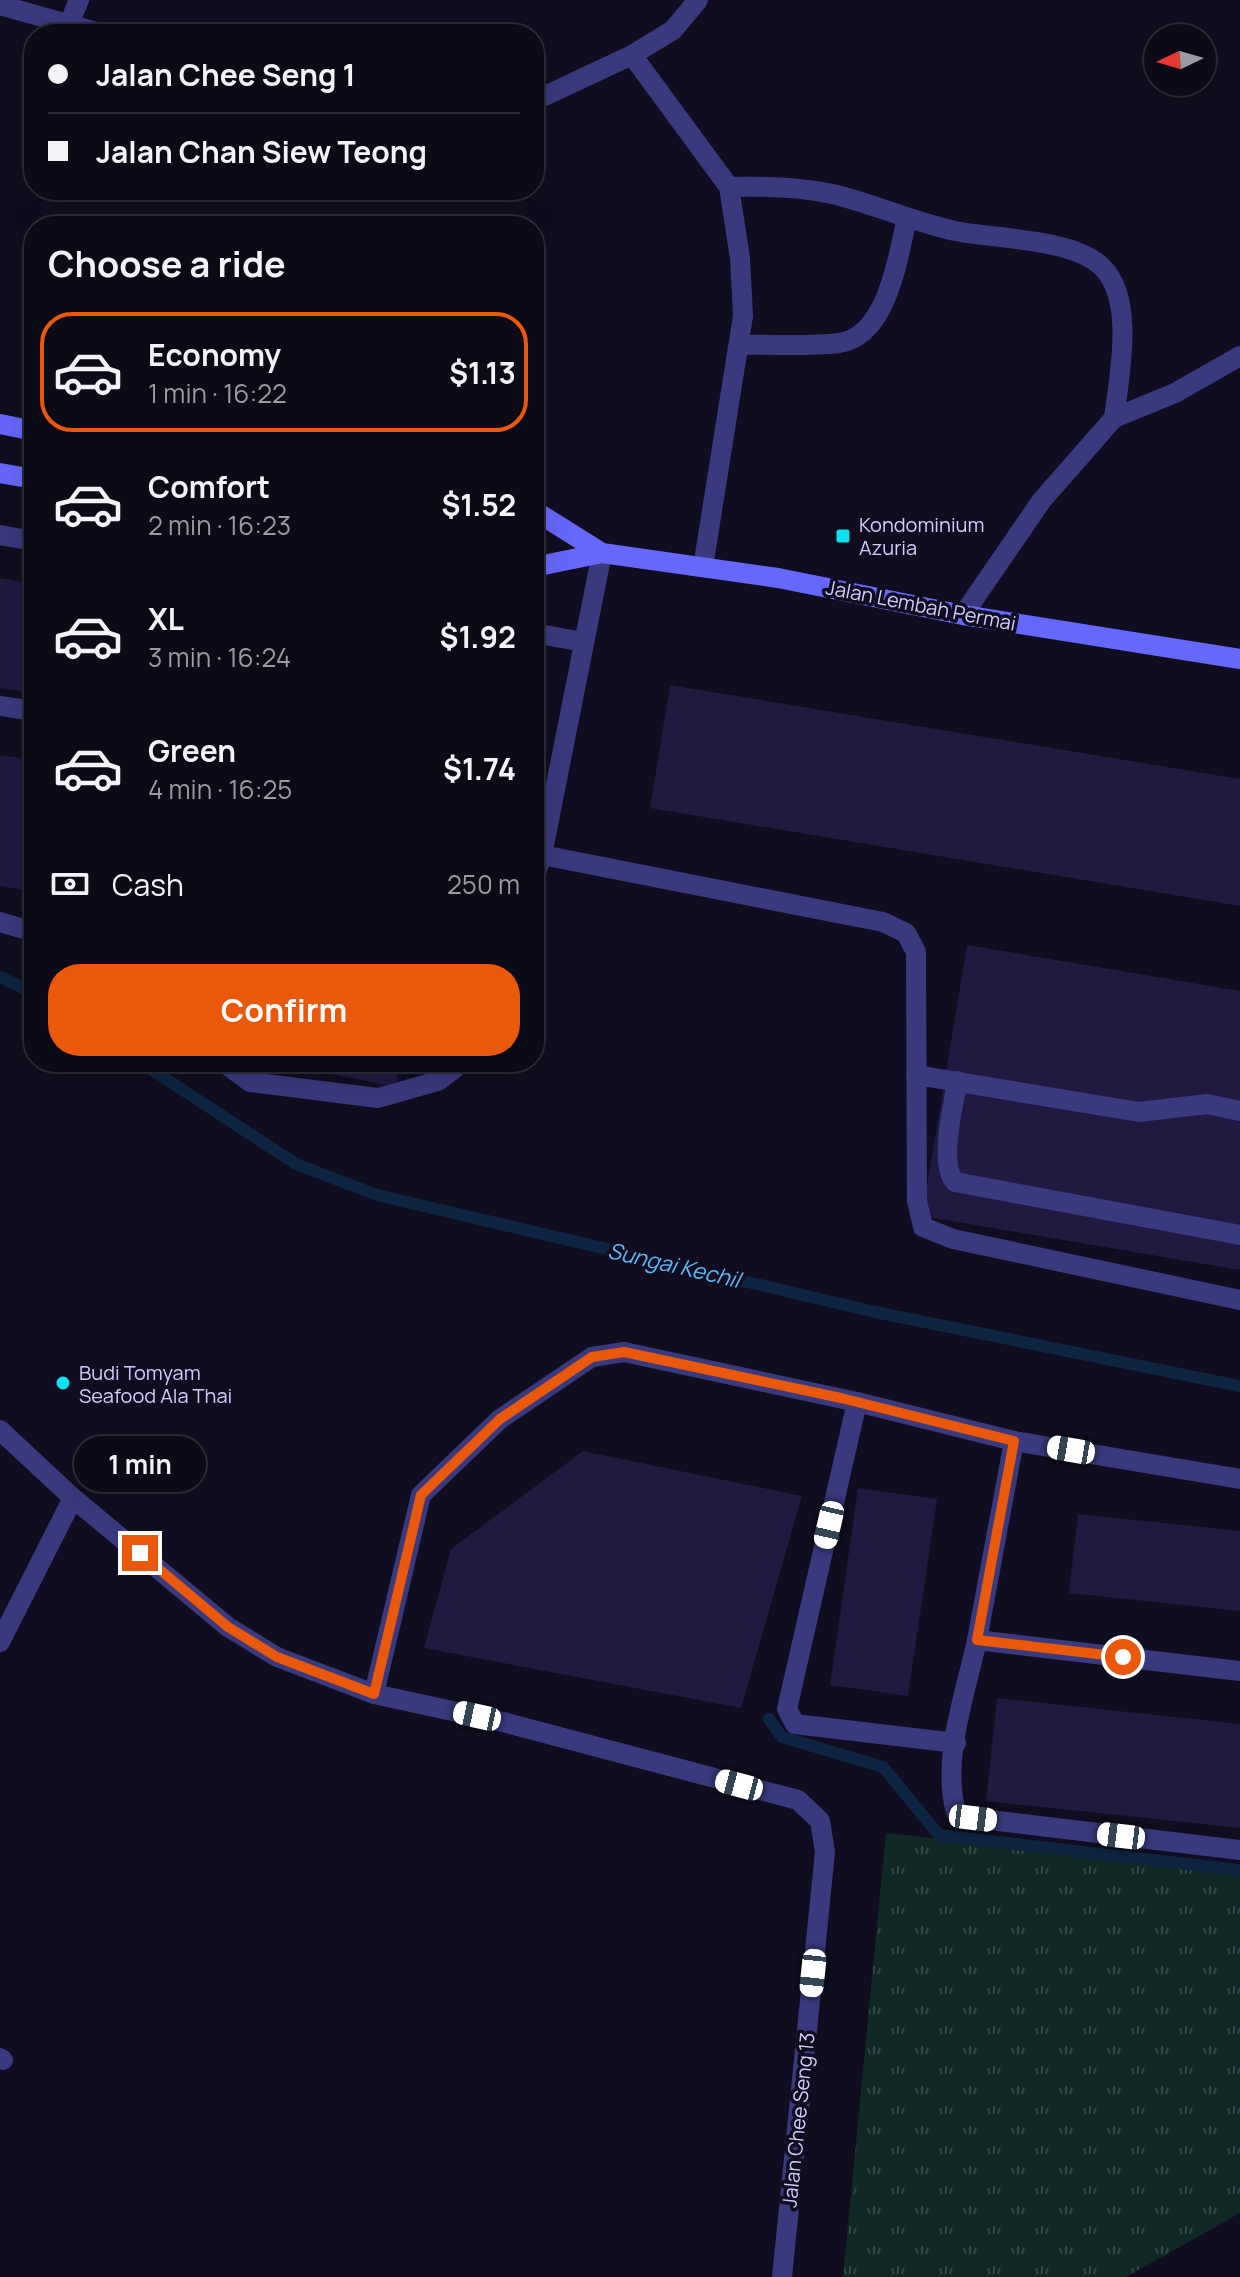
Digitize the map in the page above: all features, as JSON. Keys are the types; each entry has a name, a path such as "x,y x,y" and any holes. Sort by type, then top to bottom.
{"main road":[{"path":"0,424 24,429"},
{"path":"0,473 24,477"},
{"name":"Jalan Lembah Permai","path":"544,517 602,553"},
{"name":"Jalan Lembah Permai","path":"544,565 602,553 703,567 963,615 1240,659"}],"street":[{"path":"0,5 69,24 79,0"},
{"path":"544,96 632,55 673,30 698,0"},
{"path":"632,55 729,187 740,258 743,316 703,567"},
{"path":"729,187 766,186 842,196 953,230 1071,249 1102,266 1119,298 1123,345 1114,418"},
{"path":"739,345 843,342 874,321 890,290 907,218"},
{"path":"963,615 1042,500 1114,418 1175,393 1240,356"},
{"path":"0,535 24,539"},
{"path":"544,802 602,553"},
{"path":"544,635 583,642"},
{"path":"0,706 24,710"},
{"path":"544,855 883,922 906,933 916,952 917,1201 923,1227 953,1239 1240,1300"},
{"path":"0,922 24,929"},
{"path":"236,1072 250,1082 378,1098 438,1081 450,1072"},
{"path":"916,1075 1139,1112 1207,1104 1240,1111"},
{"path":"958,1081 948,1153 949,1171 955,1182 1240,1235"},
{"path":"0,1430 73,1498 228,1627 277,1657 374,1694 421,1495 500,1419 592,1357 624,1352 857,1402 1014,1441 1240,1479"},
{"path":"857,1402 787,1709 795,1724 956,1743"},
{"path":"1014,1441 956,1743 951,1792 956,1812 1240,1850"},
{"path":"0,1642 73,1498"},
{"path":"977,1640 1240,1671"},
{"name":"Jalan Chee Seng 13","path":"374,1694 503,1722 798,1800 820,1821 825,1852 782,2277"}],"green space":[{"path":"886,1833 1240,1872 1240,2213 1126,2277 843,2277"}],"building":[{"path":"0,578 24,582 24,692 0,688"},
{"path":"670,685 1240,779 1240,906 650,808"},
{"path":"0,755 24,759 24,890 0,886"},
{"path":"967,945 1240,991 1240,1270 922,1216"},
{"path":"321,1072 398,1072 395,1087"},
{"path":"583,1451 802,1496 741,1708 424,1648 451,1549"},
{"path":"858,1488 937,1499 908,1696 830,1685"},
{"path":"1078,1514 1240,1531 1240,1611 1069,1593"},
{"path":"997,1698 1240,1724 1240,1828 986,1801"}],"waterway":[{"name":"Sungai Kechil","path":"0,977 24,988"},
{"name":"Sungai Kechil","path":"155,1072 296,1164 377,1195 875,1312 1240,1386"},
{"path":"769,1719 782,1737 883,1767 939,1835 1240,1870"}],"place":[{"name":"Kondominium Azuria","path":"843,536"},
{"name":"Budi Tomyam Seafood Ala Thai","path":"63,1383"}],"route":[{"path":"140,1553 228,1627 277,1657 374,1694 421,1495 500,1419 592,1357 624,1352 841,1398 1014,1441 977,1640 1123,1657"}]}
